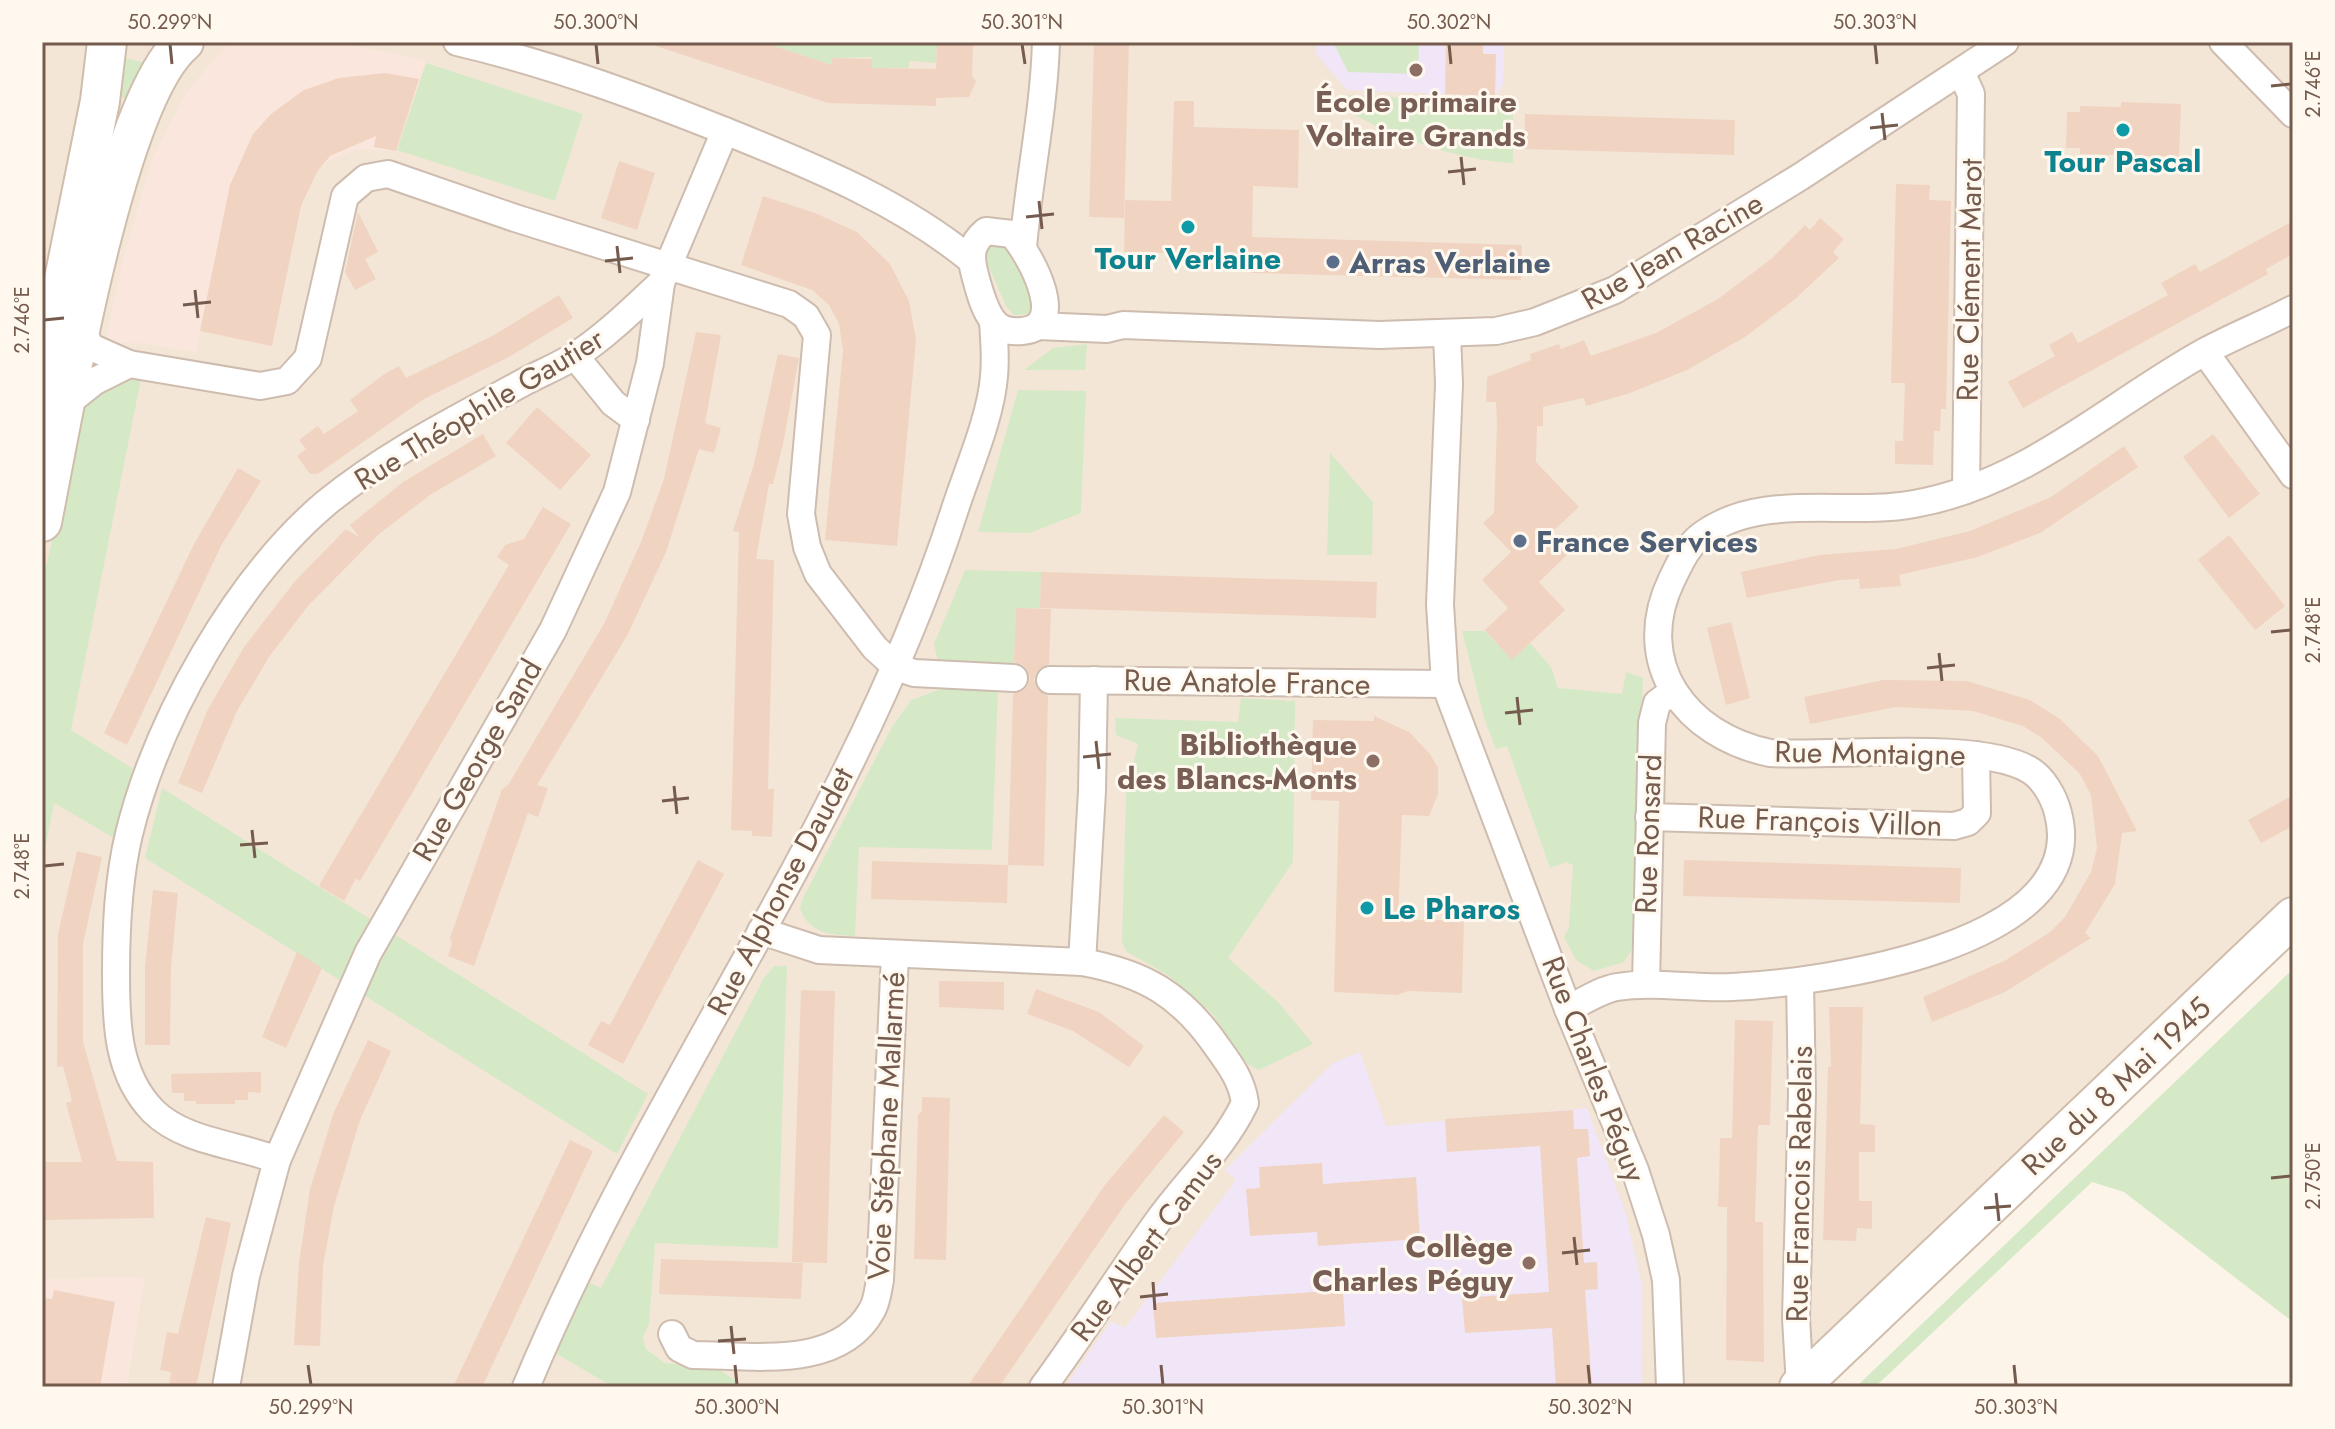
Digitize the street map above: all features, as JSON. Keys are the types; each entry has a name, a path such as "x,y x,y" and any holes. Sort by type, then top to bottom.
{"main road":[{"path":"42,522 54,396 107,42"},
{"path":"133,42 155,47 184,42"},
{"path":"54,396 82,331 120,173 158,74 184,42"},
{"name":"Rue du 8 Mai 1945","path":"1799,1386 2293,917"}],"street":[{"path":"1023,247 1029,180 1040,127 1046,42"},
{"name":"Rue Jean Racine","path":"993,321 1005,331 1030,328 1107,329 1123,325 1312,335 1447,334 1496,331 1535,322 1615,290 2005,42"},
{"path":"2223,42 2293,114"},
{"path":"463,43 540,63 725,131 916,218 971,260 973,247 992,231 1029,180"},
{"name":"Rue Clément Marot","path":"1961,72 1971,94 1966,490"},
{"name":"Rue George Sand","path":"226,1387 246,1276 277,1160 368,953 560,615 617,492 653,348 664,275 725,131"},
{"path":"82,331 91,347 129,364 260,386 279,384 295,375 312,348 345,196 366,178 388,174 664,275 789,304 806,316 817,335 801,514 807,547 818,574 875,648 896,667 914,673 1014,678"},
{"path":"916,218 1012,234 1023,247 1044,293 1044,308 1030,328"},
{"name":"Rue Alphonse Daudet","path":"971,260 993,321 994,379"},
{"name":"Rue Théophile Gautier","path":"277,1160 168,1124 134,1086 124,1062 116,1000 116,929 129,836 152,764 207,652 276,553 306,523 393,454 575,356 619,324 664,275"},
{"name":"Rue Jean Racine","path":"1044,293 1084,321 1107,329"},
{"name":"Rue Montaigne","path":"1568,1009 1615,987 1646,984 1679,988 1800,981 1915,957 2001,922 2037,894 2058,859 2058,812 2051,796 2031,771 2015,763 1976,755 1802,755 1746,748 1717,735 1693,716 1672,692 1658,638 1664,594 1686,551 1700,536 1745,514 1782,509 1885,509 1966,490 2001,478 2044,457 2205,352 2293,309"},
{"name":"Rue Alphonse Daudet","path":"526,1387 630,1170 761,931 896,667 929,587 994,379 1030,328"},
{"name":"Rue Charles Péguy","path":"1447,334 1449,384 1440,604 1445,684 1568,1009 1635,1170 1656,1235 1666,1280 1670,1387"},
{"path":"2205,352 2293,475"},
{"path":"575,356 613,403 636,420"},
{"path":"54,396 129,364"},
{"name":"Rue Anatole France","path":"1050,680 1445,684"},
{"path":"761,931 819,950 1082,962 1092,791 1094,680"},
{"name":"Rue Ronsard","path":"1646,984 1652,723 1657,703 1672,692"},
{"name":"Rue François Villon","path":"1649,817 1954,826 1968,822 1977,813 1976,755"},
{"name":"Voie Stéphane Mallarmé","path":"672,1334 679,1348 693,1355 799,1356 838,1343 859,1327 873,1309 880,1280 895,955"},
{"name":"Rue Albert Camus","path":"1043,1387 1157,1222 1196,1170 1230,1135 1245,1103 1237,1075 1198,1018 1174,997 1124,972 1082,962"},
{"name":"Rue Francois Rabelais","path":"1799,1386 1796,1318 1802,1093 1800,981"}],"shaded area":[{"path":"42,42 2293,42 2293,917 1799,1387 745,1387 714,1366 665,1363 646,1349 643,1337 543,1346 613,1387 126,1387 144,1278 42,1279"},
{"path":"229,42 339,42 426,61 396,151 357,149 327,162 317,172 301,206 272,346 200,331 196,352 139,343 105,344 123,259 153,156 187,92"},
{"name":"École primaire Voltaire Grands","path":"1316,42 1504,42 1503,85 1495,96 1347,90 1316,54"},
{"name":"Collège Charles Péguy","path":"1360,1052 1386,1126 1587,1108 1626,1214 1642,1286 1641,1387 1065,1387 1111,1321 1125,1328 1236,1180 1225,1170 1333,1063"},
{"path":"144,1278 126,1387 42,1387 42,1279"}],"green space":[{"path":"762,42 937,42 936,63 910,61 908,68 872,68 872,57 833,58 832,65"},
{"path":"1333,42 1419,42 1418,74 1348,72"},
{"path":"120,57 147,63 131,100 116,96"},
{"path":"426,63 583,114 555,201 397,150"},
{"path":"1348,95 1513,104 1513,163 1451,153 1384,130 1348,111"},
{"path":"988,240 1005,243 1020,268 1031,296 1030,314 1014,315 1006,306 982,251"},
{"path":"1087,344 1085,370 1024,370 1053,348"},
{"path":"141,379 71,730 135,770 114,838 54,803 42,865 42,584 83,409 111,382"},
{"path":"1018,390 1086,391 1081,513 1030,533 978,532"},
{"path":"1330,453 1373,502 1372,555 1327,555"},
{"path":"965,570 1041,572 1040,608 1016,609 1014,664 938,662 934,644"},
{"path":"1462,631 1485,631 1512,659 1530,643 1551,667 1558,688 1622,694 1626,672 1643,678 1633,948 1624,962 1594,971 1576,960 1564,937 1569,927 1573,865 1566,862 1550,868 1507,746 1496,749 1484,718"},
{"path":"947,687 998,689 992,850 859,847 855,936 829,934 815,928 800,908 803,898 892,727 911,700"},
{"path":"1241,698 1295,701 1293,862 1228,958 1279,1003 1313,1044 1259,1070 1247,1064 1211,1012 1168,975 1127,952 1122,943 1126,793 1138,744 1116,735 1115,718 1238,722"},
{"path":"162,788 648,1094 617,1154 145,858"},
{"path":"774,966 787,966 778,1248 655,1243 649,1324 643,1337 646,1349 665,1363 714,1366 745,1387 613,1387 543,1346 577,1277 601,1288 764,978"},
{"path":"2293,969 2293,1322 2124,1192 2092,1182 1875,1387 1856,1387"}],"building":[{"path":"656,42 762,42 832,65 832,58 872,59 872,68 936,69 937,42 973,42 972,76 976,81 969,97 936,98 936,106 828,103 656,46"},
{"path":"1094,42 1129,42 1124,218 1089,217"},
{"path":"1446,42 1483,42 1483,54 1496,54 1495,96 1445,94"},
{"path":"385,73 419,79 396,151 374,147 376,136 330,156 317,172 301,206 272,346 200,331 230,185 253,134 271,114 304,90 339,78"},
{"path":"1174,101 1194,101 1194,127 1299,130 1298,188 1253,186 1252,237 1522,245 1521,280 1251,273 1251,263 1166,261 1166,253 1124,252 1125,200 1171,201"},
{"name":"Tour Pascal","path":"2121,102 2181,104 2179,157 2080,154 2080,148 2066,148 2067,112 2080,112 2080,106 2121,107"},
{"path":"1525,114 1735,120 1734,155 1524,149"},
{"path":"619,161 655,173 637,230 601,218"},
{"path":"1896,184 1930,185 1929,200 1951,201 1946,409 1941,409 1940,431 1934,431 1933,465 1895,464 1895,441 1903,441 1905,383 1891,383"},
{"path":"763,196 815,213 857,232 890,264 909,301 916,340 897,546 825,540 843,350 839,324 829,305 812,290 741,265"},
{"path":"358,212 378,252 365,259 376,279 355,290 345,272"},
{"path":"1820,218 1844,239 1833,252 1839,258 1794,300 1745,337 1687,370 1630,393 1586,406 1584,398 1543,407 1543,426 1537,426 1536,462 1579,507 1549,535 1568,554 1539,582 1565,610 1512,660 1485,630 1508,608 1482,580 1511,552 1483,523 1494,513 1497,425 1496,402 1486,402 1487,377 1531,360 1530,354 1559,344 1561,349 1584,340 1591,356 1656,333 1718,299 1771,259 1805,225 1810,230"},
{"path":"2293,221 2293,254 2266,269 2268,274 2023,408 2008,382 2055,356 2049,345 2072,332 2078,343 2168,295 2161,283 2195,264 2200,272"},
{"path":"559,295 573,318 507,358 424,399 318,474 310,474 297,456 306,449 299,440 318,426 324,434 358,411 350,400 383,375 399,366 406,378 494,335"},
{"path":"696,332 721,335 705,423 721,428 714,453 699,449 666,552 628,634 537,785 548,788 538,817 528,813 474,966 448,956 452,943 450,938 502,789 508,785 605,622 641,542 664,479"},
{"path":"778,354 799,358 783,444 773,484 769,484 756,559 774,560 768,789 774,789 772,837 752,836 752,831 731,830 739,532 733,531 754,464"},
{"path":"537,407 591,455 560,490 506,443"},
{"path":"483,434 496,456 430,495 379,534 308,606 269,657 237,711 202,793 178,783 207,711 244,647 296,580 346,529 359,537 350,525 403,482"},
{"path":"2213,434 2260,494 2229,518 2183,457"},
{"path":"2124,446 2138,467 2040,533 1978,557 1899,575 1901,586 1860,589 1859,579 1839,580 1747,598 1741,572 1819,555 1896,549 1970,531 2051,497"},
{"path":"238,468 261,481 221,546 127,745 104,733 194,544"},
{"path":"543,507 571,524 360,881 356,878 344,901 319,886 509,565 497,557 505,545 524,539"},
{"path":"2229,535 2285,606 2255,630 2198,560"},
{"path":"1041,572 1377,582 1376,618 1040,608"},
{"path":"1016,608 1051,609 1049,664 1037,671 1034,679 1037,688 1048,696 1044,866 1008,865 1013,694 1027,687 1030,678 1023,665 1014,662"},
{"path":"1731,622 1750,698 1726,705 1707,628"},
{"path":"1883,680 1967,681 2030,700 2060,719 2098,756 2137,831 2122,833 2115,884 2085,933 2091,938 2005,992 1932,1022 1923,997 2006,960 2050,932 2065,917 2091,872 2097,848 2091,795 2080,774 2042,738 2023,726 1973,711 1896,707 1810,724 1804,697"},
{"name":"Le Pharos","path":"1374,716 1409,732 1430,754 1438,768 1438,794 1429,816 1402,815 1398,920 1464,920 1462,993 1408,991 1397,995 1334,992 1339,801 1311,800 1313,720 1374,721"},
{"path":"2293,795 2293,826 2261,843 2248,820"},
{"path":"77,851 102,857 83,944 83,1042 117,1161 153,1162 154,1218 42,1220 42,1162 82,1162 66,1103 72,1101 63,1066 57,1067 58,934"},
{"path":"698,860 724,874 623,1064 588,1045 601,1021 610,1025"},
{"path":"1684,860 1961,868 1960,903 1683,896"},
{"path":"872,861 1008,865 1007,903 871,899"},
{"path":"153,890 178,893 171,968 170,1045 145,1045 145,967"},
{"path":"297,952 322,968 286,1048 262,1037"},
{"path":"939,981 1004,982 1004,1010 939,1007"},
{"path":"1036,989 1099,1012 1144,1046 1129,1067 1073,1031 1027,1014"},
{"path":"801,990 835,991 827,1263 792,1262"},
{"path":"1829,1007 1863,1007 1860,1124 1875,1125 1875,1152 1859,1152 1859,1201 1872,1201 1872,1229 1857,1228 1856,1241 1823,1240 1828,1067 1831,1067"},
{"path":"1735,1020 1773,1021 1770,1125 1758,1125 1755,1222 1763,1222 1764,1362 1726,1360 1727,1207 1718,1207 1720,1138 1732,1138"},
{"path":"368,1040 391,1051 360,1120 334,1206 323,1266 320,1346 294,1345 299,1262 310,1189 334,1112"},
{"path":"261,1072 261,1093 248,1092 248,1100 235,1100 235,1104 196,1104 196,1101 184,1101 184,1093 172,1093 171,1074"},
{"path":"922,1097 950,1098 946,1260 914,1259 918,1115 922,1111"},
{"path":"1573,1110 1574,1129 1588,1129 1590,1156 1577,1158 1584,1263 1597,1262 1598,1289 1585,1290 1592,1387 1556,1387 1552,1328 1465,1333 1462,1298 1549,1292 1540,1146 1447,1152 1445,1119"},
{"path":"1164,1115 1184,1132 1126,1203 999,1387 967,1387 1105,1185"},
{"path":"570,1140 593,1151 482,1387 453,1387"},
{"path":"1322,1163 1323,1184 1416,1177 1420,1239 1318,1246 1317,1232 1250,1236 1246,1189 1260,1188 1259,1167"},
{"path":"206,1217 231,1223 196,1387 169,1387 171,1372 160,1370 167,1332 178,1334"},
{"path":"661,1259 803,1263 801,1299 659,1294"},
{"path":"54,1290 115,1302 100,1387 42,1387 42,1298 52,1299"},
{"path":"1343,1290 1345,1326 1156,1338 1153,1303"}],"place":[{"name":"École primaire Voltaire Grands","path":"1416,70"},
{"name":"Tour Pascal","path":"2123,130"},
{"name":"Tour Verlaine","path":"1188,227"},
{"name":"Arras Verlaine","path":"1333,262"},
{"name":"France Services","path":"1520,541"},
{"name":"Bibliothèque des Blancs-Monts","path":"1373,761"},
{"name":"Le Pharos","path":"1367,908"},
{"name":"Collège Charles Péguy","path":"1529,1263"}]}
